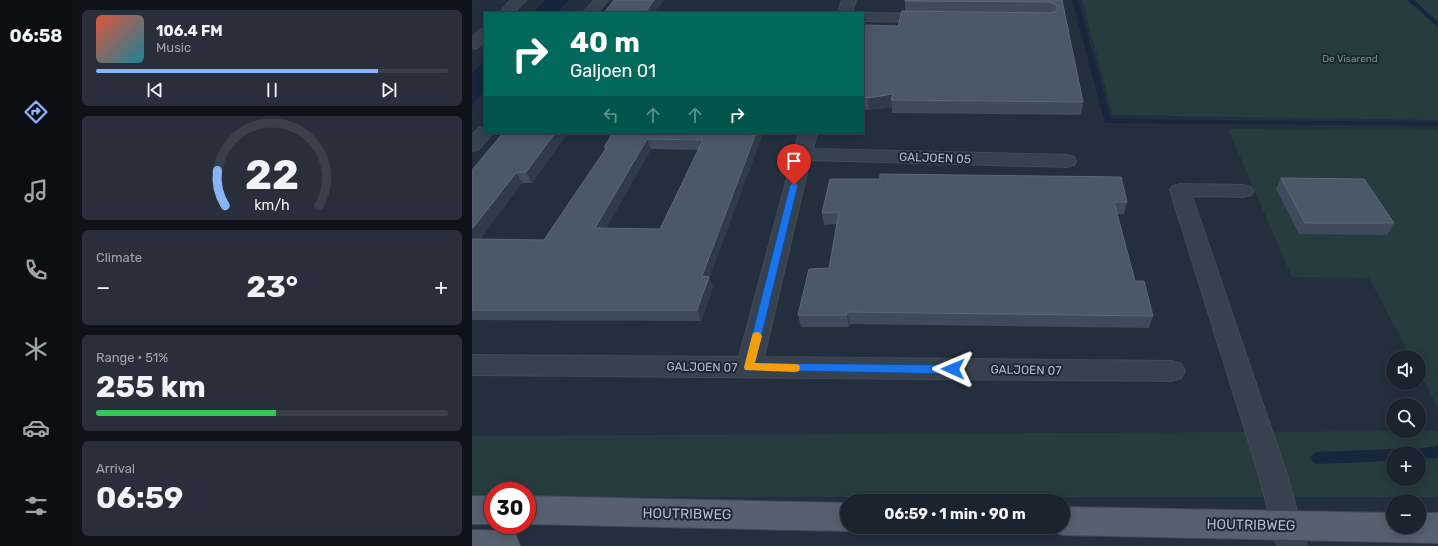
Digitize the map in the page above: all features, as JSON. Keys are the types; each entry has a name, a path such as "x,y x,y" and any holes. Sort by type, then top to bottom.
{"main road":[{"path":"472,510 484,510"},
{"name":"HOUTRIBWEG","path":"536,510 840,517"},
{"name":"HOUTRIBWEG","path":"1070,521 1289,536 1438,528"},
{"path":"472,545 506,546"}],"street":[{"path":"507,12 519,0"},
{"path":"591,12 601,0"},
{"path":"845,12 849,0"},
{"path":"864,17 948,18"},
{"path":"472,45 484,34"},
{"path":"472,146 484,133"},
{"path":"749,367 808,134"},
{"name":"GALJOEN 05","path":"802,154 1067,161"},
{"path":"1244,191 1180,190 1273,475 1289,536"},
{"name":"GALJOEN 07","path":"472,365 1172,371"}],"green space":[{"name":"De Visarend","path":"1082,0 1438,0 1438,120 1113,115"},
{"path":"1228,129 1438,130 1438,407 1426,385 1426,350 1407,350 1369,278 1292,277"},
{"path":"1386,431 1386,438 1426,438 1426,431 1438,431 1438,497 1426,497 1426,494 1386,494 1386,497 1070,497 1070,494 840,494 840,497 536,497 536,482 484,482 484,497 472,497 472,436"}],"water":[{"path":"545,0 569,0 558,12 533,12"},
{"path":"484,61 484,92 472,105 472,73"}],"building":[{"path":"614,0 654,0 646,12 605,12"},
{"path":"1062,0 1083,102 891,100 893,94 868,98 864,97 864,32 866,25 898,26 902,11 1049,13 1055,12 1058,8 1055,4 1049,2 905,1"},
{"path":"502,134 554,134 526,172 516,173 472,229 472,170"},
{"path":"612,134 756,134 702,276 709,277 697,310 472,310 472,239 544,240 607,147 604,147","holes":["647,139 703,140 660,229 595,228"]},
{"path":"880,174 1121,177 1127,202 1114,202 1135,281 1144,281 1153,316 847,312 847,315 798,315 809,269 829,268 839,212 822,213 830,179 880,179"},
{"path":"1281,178 1364,179 1394,223 1305,223"}],"waterway":[{"path":"1075,0 1108,121 1438,124"},
{"path":"1410,0 1438,25"},
{"path":"1426,453 1438,452"},
{"path":"1317,458 1386,455"}],"slow traffic":[{"path":"757,336 749,367 795,368"}],"route":[{"path":"794,185 749,367 953,369"}]}
